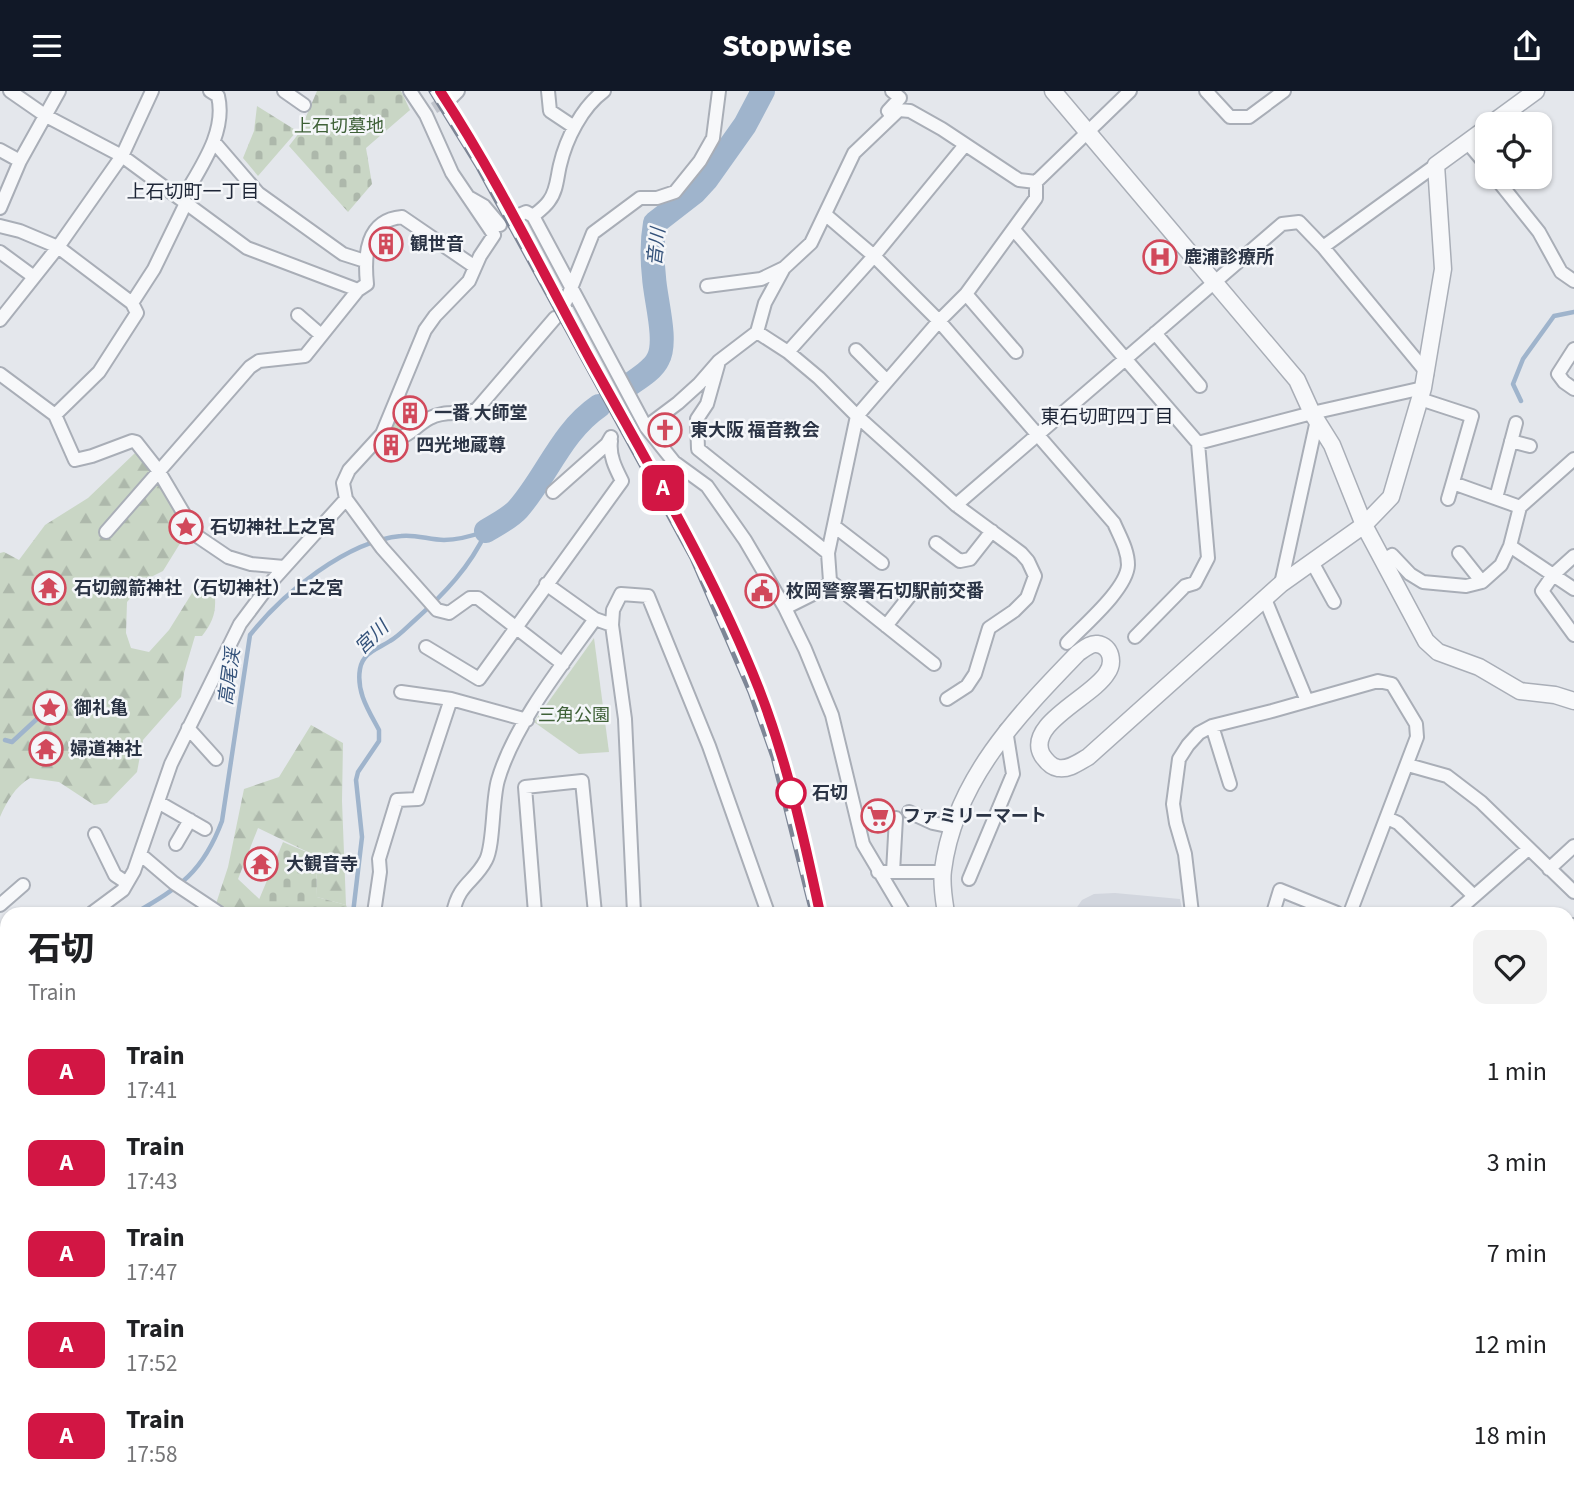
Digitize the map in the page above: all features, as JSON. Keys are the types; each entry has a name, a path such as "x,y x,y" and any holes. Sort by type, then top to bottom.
{"street":[{"path":"10,91 46,117 122,156 247,248 358,290"},
{"path":"0,208 20,161 60,91"},
{"path":"0,320 58,247 122,156 152,91"},
{"path":"283,91 304,105"},
{"path":"410,91 430,112 452,173 494,235 480,255 469,282 425,330 382,434 349,470 343,483 346,499 382,548 437,610 449,613 470,598 478,598 563,664"},
{"path":"548,91 550,111 574,127"},
{"path":"533,216 549,201 554,192 561,160 574,127 596,96 604,91"},
{"path":"568,295 593,233 640,198 657,198 675,192 700,161 713,138 719,91"},
{"path":"1053,91 1297,380 1332,445 1364,525 1426,641 1438,652 1479,667 1520,691 1574,700"},
{"path":"785,608 823,589 830,581 828,552 857,416 965,294 1014,230 1036,198 1036,182 1130,91"},
{"path":"1206,91 1230,117 1249,117 1279,93"},
{"path":"1507,112 1536,91"},
{"path":"132,303 154,269 214,142 222,109 216,93"},
{"path":"892,116 888,111 900,93"},
{"path":"706,286 761,279 784,268 811,243 854,153 899,110 910,111 1019,180 1036,182"},
{"path":"1324,247 1475,136"},
{"path":"214,142 258,193 343,254 365,261"},
{"path":"1467,142 1475,152"},
{"path":"788,352 874,256 965,145"},
{"path":"0,150 20,161"},
{"path":"945,907 942,872 952,827 983,762 1006,730 1078,653 1097,644 1111,656 1112,665 1106,676 1041,732 1038,746 1043,756 1051,766 1062,769 1088,757 1281,584 1364,525 1391,497 1423,386 1443,268 1436,165"},
{"path":"1505,189 1539,232 1561,272 1574,281"},
{"path":"467,197 484,205 500,225"},
{"path":"519,215 526,212 533,216 568,295 646,427 674,462 707,486 745,540 785,608 832,715 863,844 900,907"},
{"path":"826,215 874,256 939,321 1114,523 1125,546 1128,564 1125,579 1067,643"},
{"path":"106,532 250,367 259,361 305,356 358,290 367,284 365,261 370,240 390,218 402,217 475,267"},
{"path":"956,505 1282,225 1299,222 1324,247 1423,386 1472,416 1448,499"},
{"path":"0,226 20,231 58,247 132,303 137,313 99,372 55,415"},
{"path":"1014,230 1198,443 1208,558 1195,583 1185,586 1135,637"},
{"path":"0,252 34,277"},
{"path":"646,427 685,397 719,361 757,332 765,303 784,268"},
{"path":"965,294 1016,352"},
{"path":"298,315 321,335"},
{"path":"382,434 400,439 431,417 448,412 467,413 477,409 555,318"},
{"path":"757,332 819,377 857,416 956,505 1028,561 1035,576 1027,598 1014,611 989,628 975,674 967,686 947,699"},
{"path":"1155,334 1200,386"},
{"path":"1574,349 1558,374 1574,389"},
{"path":"856,350 887,381"},
{"path":"719,361 707,404 697,419 698,450 828,552"},
{"path":"0,374 55,415 75,460 136,442 158,470 192,530 204,541 228,557 251,564 284,567"},
{"path":"1198,443 1315,416 1423,386"},
{"path":"1281,584 1315,416"},
{"path":"1496,498 1516,423"},
{"path":"426,647 479,679 622,481 614,461 612,439 553,492"},
{"path":"1511,441 1530,446"},
{"path":"1383,560 1392,555 1410,574 1423,582 1466,586 1482,582 1501,565 1510,546 1520,507 1574,459"},
{"path":"1453,483 1520,507"},
{"path":"101,907 127,883 140,854 171,764 240,624 284,567 346,499"},
{"path":"834,526 882,563"},
{"path":"936,544 960,561 970,559 992,531"},
{"path":"1510,546 1574,589"},
{"path":"1459,553 1482,582"},
{"path":"1574,556 1553,575 1542,591 1574,635"},
{"path":"1312,562 1334,602"},
{"path":"830,581 934,664"},
{"path":"546,584 595,619 612,625"},
{"path":"886,626 915,589"},
{"path":"634,907 625,719 612,625 612,610 621,594 648,596 709,746 766,907"},
{"path":"1265,599 1307,701"},
{"path":"454,907 457,896 487,859 497,782 508,752 563,664 595,619"},
{"path":"1191,907 1185,854 1173,804 1179,759 1188,745 1199,733 1212,726 1378,681 1392,684 1416,724 1417,737 1352,907"},
{"path":"401,692 451,699 527,720"},
{"path":"375,907 380,872 379,859 397,800 418,799 451,699"},
{"path":"1212,726 1230,784"},
{"path":"188,729 216,759"},
{"path":"969,879 1013,774 1006,730"},
{"path":"1408,765 1447,776 1481,801 1574,892"},
{"path":"535,907 525,787 582,781 594,907"},
{"path":"158,802 205,829"},
{"path":"909,811 933,823 952,827"},
{"path":"893,872 896,818"},
{"path":"1387,818 1398,823 1474,896"},
{"path":"176,843 190,820"},
{"path":"95,834 115,875 127,883"},
{"path":"1549,869 1574,846"},
{"path":"1462,907 1528,849"},
{"path":"140,854 174,883 210,907"},
{"path":"878,872 942,872"},
{"path":"6,907 23,885"},
{"path":"1275,907 1280,890 1322,907"}],"shaded area":[{"path":"1115,893 1180,899 1182,907 1077,907 1082,900 1094,894"}],"green space":[{"name":"上石切墓地","path":"317,91 401,91 410,110 366,148 372,184 348,212 289,146 299,133"},
{"path":"257,106 297,131 258,176 243,158 254,131"},
{"path":"396,410 413,422 394,435 389,430"},
{"path":"135,453 156,476 183,521 184,537 163,571 147,579 127,602 126,633 131,648 149,652 169,630 197,585 215,598 213,618 202,636 195,636 184,673 181,697 143,740 137,772 107,803 94,805 59,782 30,778 12,795 0,817 0,553 4,552 19,560 45,525 88,498"},
{"name":"三角公園","path":"594,638 609,752 579,754 534,722"},
{"path":"311,725 343,743 346,905 317,897 316,856 258,828 238,879 268,907 215,907 228,867 244,789 279,777"},
{"path":"283,842 316,856 317,897 347,907 264,907 258,902"}],"water":[{"path":"46,701 50,713 49,724 38,716 39,709"}],"waterway":[{"name":"音川","path":"629,385 653,367 661,351 653,263 655,223 706,180 745,125 763,91"},
{"path":"1521,401 1513,384 1523,359 1554,316 1574,312"},
{"name":"音川","path":"486,531 518,509 574,428 599,406"},
{"name":"高尾渓","path":"145,907 188,876 198,866 215,839 222,821 250,635 264,619 318,572 359,548 401,536 450,540 486,531"},
{"name":"宮川","path":"354,907 362,837 356,780 358,772 379,741 379,730 360,686 362,663 372,652 400,634 446,590 472,557 486,532"},
{"path":"5,740 12,742 39,717"}],"tunnel":[{"path":"434,108 452,97"},
{"path":"500,225 519,215"},
{"path":"555,318 566,301"}],"railway":[{"path":"432,91 479,167 693,558 751,692 774,757 812,907"}],"train":[{"name":"A","path":"440,91 485,163 591,361 673,505 730,621 759,690 781,754 819,907"}],"place":[{"name":"観世音","path":"386,244"},
{"name":"鹿浦診療所","path":"1160,257"},
{"name":"一番 大師堂","path":"410,413"},
{"name":"東大阪 福音教会","path":"665,430"},
{"name":"四光地蔵尊","path":"391,445"},
{"name":"石切神社上之宮","path":"186,527"},
{"name":"石切劔箭神社（石切神社）上之宮","path":"49,588"},
{"name":"枚岡警察署石切駅前交番","path":"762,591"},
{"name":"御礼亀","path":"50,708"},
{"name":"婦道神社","path":"46,749"},
{"name":"石切","path":"791,793"},
{"name":"ファミリーマート","path":"878,816"},
{"name":"大観音寺","path":"261,864"}],"district":[{"name":"上石切町一丁目","path":"193,192"},
{"name":"東石切町四丁目","path":"1107,417"}]}
